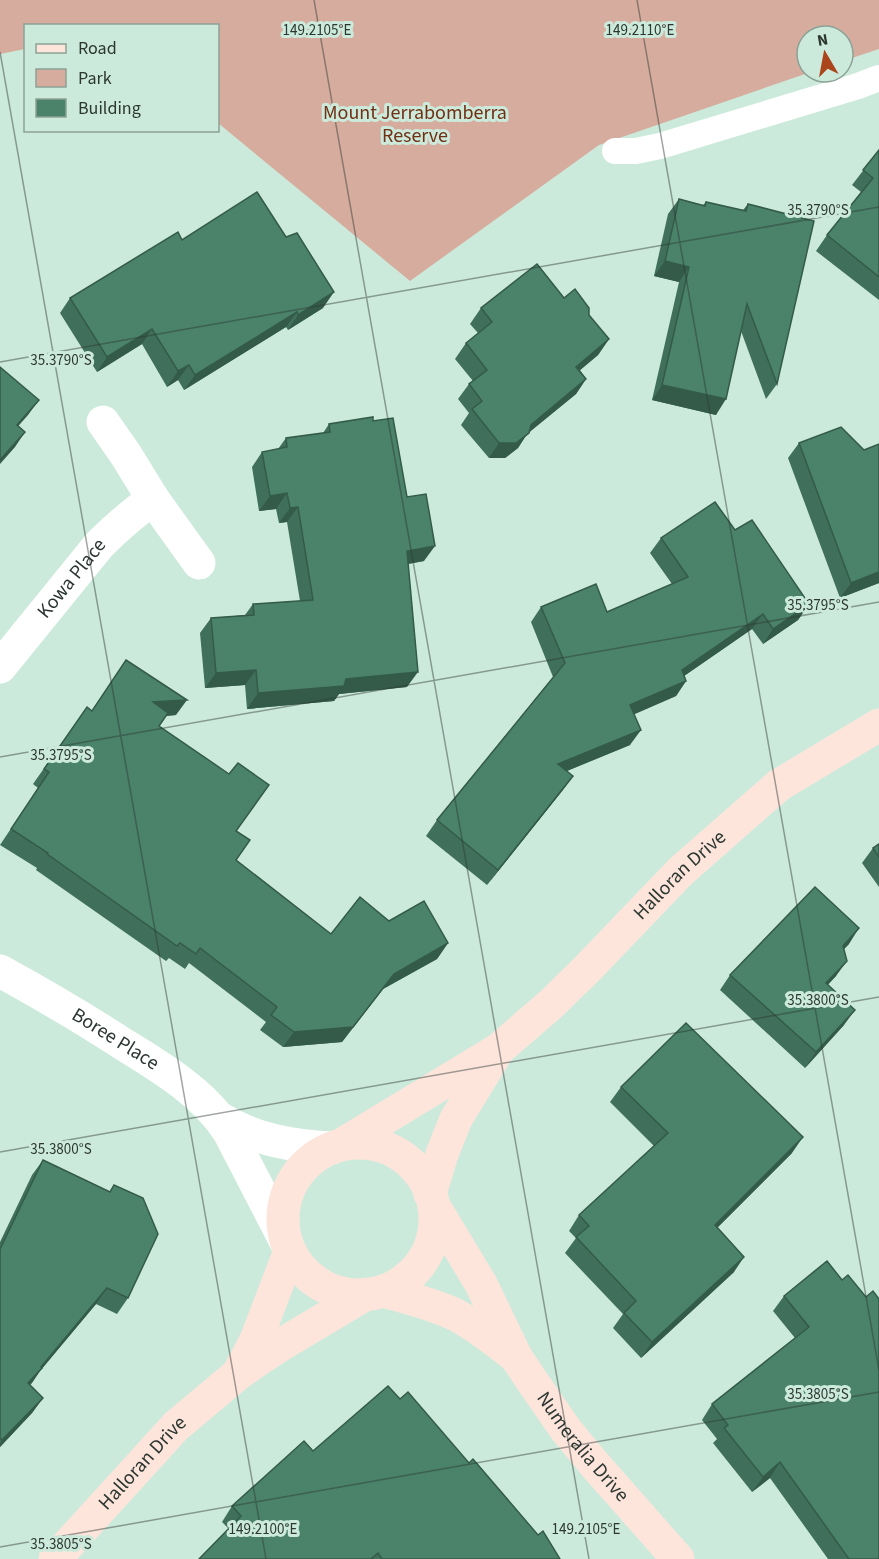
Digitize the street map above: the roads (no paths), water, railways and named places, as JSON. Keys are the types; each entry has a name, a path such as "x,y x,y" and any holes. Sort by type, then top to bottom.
{"street":[{"path":"103,422 153,500 199,562"},
{"name":"Kowa Place","path":"0,667 99,545 116,527 153,500"},
{"name":"Halloran Drive","path":"337,1147 499,1049 586,970 681,871 779,785 879,726"},
{"name":"Boree Place","path":"0,971 68,1009 145,1058 188,1088 221,1119 237,1129 292,1145 337,1147"},
{"name":"Halloran Drive","path":"432,1200 442,1154 456,1119 499,1049"},
{"name":"Boree Place","path":"221,1119 248,1167 288,1248"},
{"path":"369,1144 394,1152 416,1170 432,1200 434,1227 429,1248 424,1257 411,1274 375,1293 353,1295 315,1282 296,1263 288,1248 283,1218 287,1193 293,1181 309,1161 337,1147 369,1144"},
{"name":"Numeralia Drive","path":"432,1200 481,1284 516,1357 566,1430 678,1559"},
{"name":"Halloran Drive","path":"238,1374 256,1340 288,1248"},
{"name":"Halloran Drive","path":"55,1559 176,1426 238,1374 284,1342 375,1293"},
{"name":"Numeralia Drive","path":"375,1293 426,1304 457,1316 516,1357"}],"lane":[{"path":"615,151 636,151 660,146 879,78"}],"park label":[{"name":"Mount Jerrabomberra Reserve","path":"415,124"}]}
